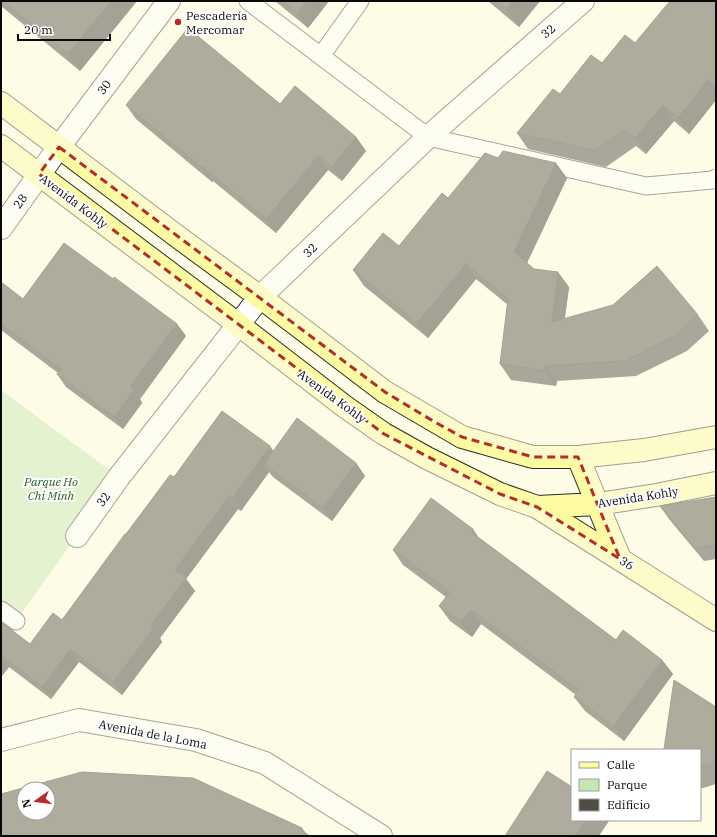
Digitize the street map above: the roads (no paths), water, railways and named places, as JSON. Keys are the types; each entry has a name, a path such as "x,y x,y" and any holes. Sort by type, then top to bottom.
{"street":[{"name":"30","path":"39,174 169,1"},
{"name":"32","path":"77,536 119,477 260,297 428,137 583,1"},
{"path":"1,103 385,392 462,437 533,457 578,458 644,450 716,437"},
{"name":"Avenida Kohly","path":"1,146 344,406 384,434 500,494 537,507 598,504 656,495 716,483"},
{"name":"28","path":"1,228 39,174"},
{"path":"578,458 620,559"},
{"name":"36","path":"537,507 716,620"},
{"name":"Avenida de la Loma","path":"1,740 79,720 196,740 265,763 380,836"}],"lane":[{"path":"248,1 428,137 646,186 713,180 716,178"},
{"path":"321,56 360,1"},
{"path":"1,610 16,621"}],"place":[{"name":"Pescadería Mercomar","path":"178,22"}],"park label":[{"name":"Parque Ho Chi Minh","path":"51,488"}]}
